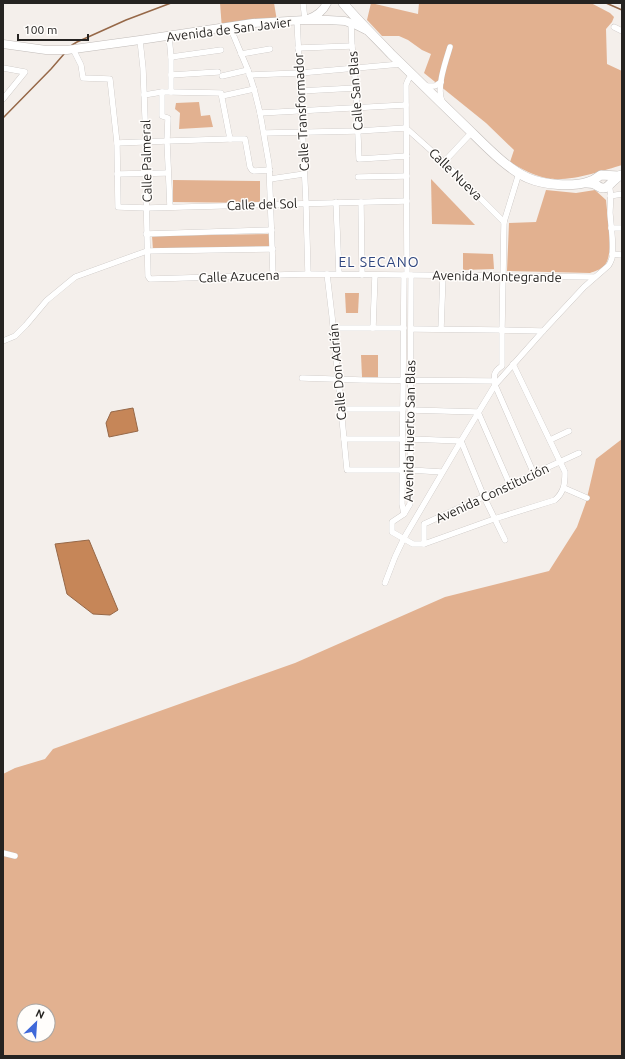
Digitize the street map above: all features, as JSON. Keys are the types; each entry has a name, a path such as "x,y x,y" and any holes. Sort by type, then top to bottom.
{"main road":[{"path":"301,20 316,16 325,8 327,3"},
{"path":"343,3 354,21 372,35 502,161 519,173 528,178 546,183 565,185 587,183 605,186 620,175"},
{"name":"Avenida de San Javier","path":"3,44 46,50 73,49 266,22 301,20 354,21"}],"street":[{"name":"Calle Transformador","path":"303,3 298,48 308,274"},
{"name":"Calle San Blas","path":"354,21 352,46 356,88 359,159 406,156"},
{"path":"230,27 254,89 264,133 270,170 273,275"},
{"path":"614,27 622,32"},
{"path":"169,36 171,57 171,92"},
{"name":"Calle Palmeral","path":"140,40 143,68 146,142 146,234 148,278 152,279"},
{"path":"298,48 352,46"},
{"path":"443,104 440,97 441,82 450,47"},
{"path":"73,49 81,64 83,78 110,79 117,143 117,174 168,173"},
{"path":"241,54 270,49"},
{"path":"171,57 221,50"},
{"path":"171,75 248,72 300,73 402,64"},
{"path":"3,68 25,72 3,99"},
{"name":"Avenida Huerto San Blas","path":"404,514 410,504 411,329 408,275 406,85 412,74"},
{"path":"424,86 435,86 441,82"},
{"path":"300,91 356,88"},
{"path":"144,94 162,92 221,94 254,89"},
{"path":"162,92 162,116 168,118 167,141 170,207"},
{"path":"221,94 230,139"},
{"path":"260,113 406,105"},
{"path":"264,133 358,131 406,128"},
{"name":"Calle Nueva","path":"406,128 444,162 504,222"},
{"path":"444,162 472,132"},
{"path":"117,143 245,139 250,167 252,170 270,170"},
{"path":"519,173 504,222 502,366 497,370 495,375 495,383 534,474"},
{"name":"Calle del Sol","path":"117,174 118,207 147,208 407,201"},
{"path":"270,179 304,174"},
{"path":"358,177 407,176"},
{"path":"605,186 622,194"},
{"path":"385,583 404,538 495,383 594,277 608,266 612,254 611,228 605,186"},
{"path":"336,202 339,274"},
{"path":"361,202 362,275"},
{"path":"611,228 622,228"},
{"path":"146,234 272,230"},
{"path":"3,341 15,336 47,300 75,277 147,252 272,249"},
{"path":"612,254 622,255"},
{"name":"Avenida Montegrande","path":"327,274 594,277"},
{"name":"Calle Azucena","path":"152,279 327,274"},
{"name":"Calle Don Adrián","path":"327,274 347,470 403,470"},
{"path":"374,328 375,275"},
{"name":"Avenida Huerto San Blas","path":"404,514 402,504 404,328 408,275"},
{"path":"441,329 444,276"},
{"path":"333,328 404,328"},
{"path":"411,329 543,331"},
{"path":"404,514 392,522 392,532 413,544 424,544 555,500 560,496 564,488 565,472 513,364"},
{"path":"302,378 495,383"},
{"path":"340,409 403,409"},
{"path":"410,410 478,412"},
{"path":"478,412 510,485"},
{"path":"550,440 569,431"},
{"path":"344,439 403,439"},
{"path":"410,439 461,441"},
{"path":"461,441 494,520 505,540"},
{"name":"Avenida Constitución","path":"424,544 424,524 579,454"},
{"path":"403,470 442,472"},
{"path":"564,488 587,498"},
{"path":"3,853 15,856"}],"shaded area":[{"path":"220,3 274,3 277,21 222,29"},
{"path":"371,3 418,14 419,3 591,3 610,13 614,17 606,29 607,64 622,71 622,165 584,176 554,179 532,173 510,162 514,150 486,123 424,73 431,54 399,36 382,36 367,20"},
{"path":"199,102 201,116 210,115 213,127 179,129 180,113 175,109 176,103"},
{"path":"431,179 475,225 432,224"},
{"path":"173,180 260,181 260,203 173,202"},
{"path":"546,190 576,193 595,190 606,200 610,244 607,261 604,266 590,273 507,271 509,223 536,222"},
{"path":"271,234 271,247 153,250 152,236"},
{"path":"463,253 493,254 494,269 463,270"},
{"path":"345,293 359,293 358,313 346,313"},
{"path":"361,355 378,355 378,378 362,377"},
{"path":"133,408 138,431 109,437 106,423 111,412"},
{"path":"622,439 622,1056 3,1056 3,774 15,768 45,759 53,749 295,663 445,597 549,571 577,527 586,502 596,459"},
{"path":"89,540 118,610 110,615 93,614 67,594 55,544"}],"waterway":[{"path":"72,45 126,20 171,3"},
{"path":"606,3 622,10"},
{"path":"3,118 64,54"}],"district":[{"name":"EL SECANO","path":"379,262"}]}
